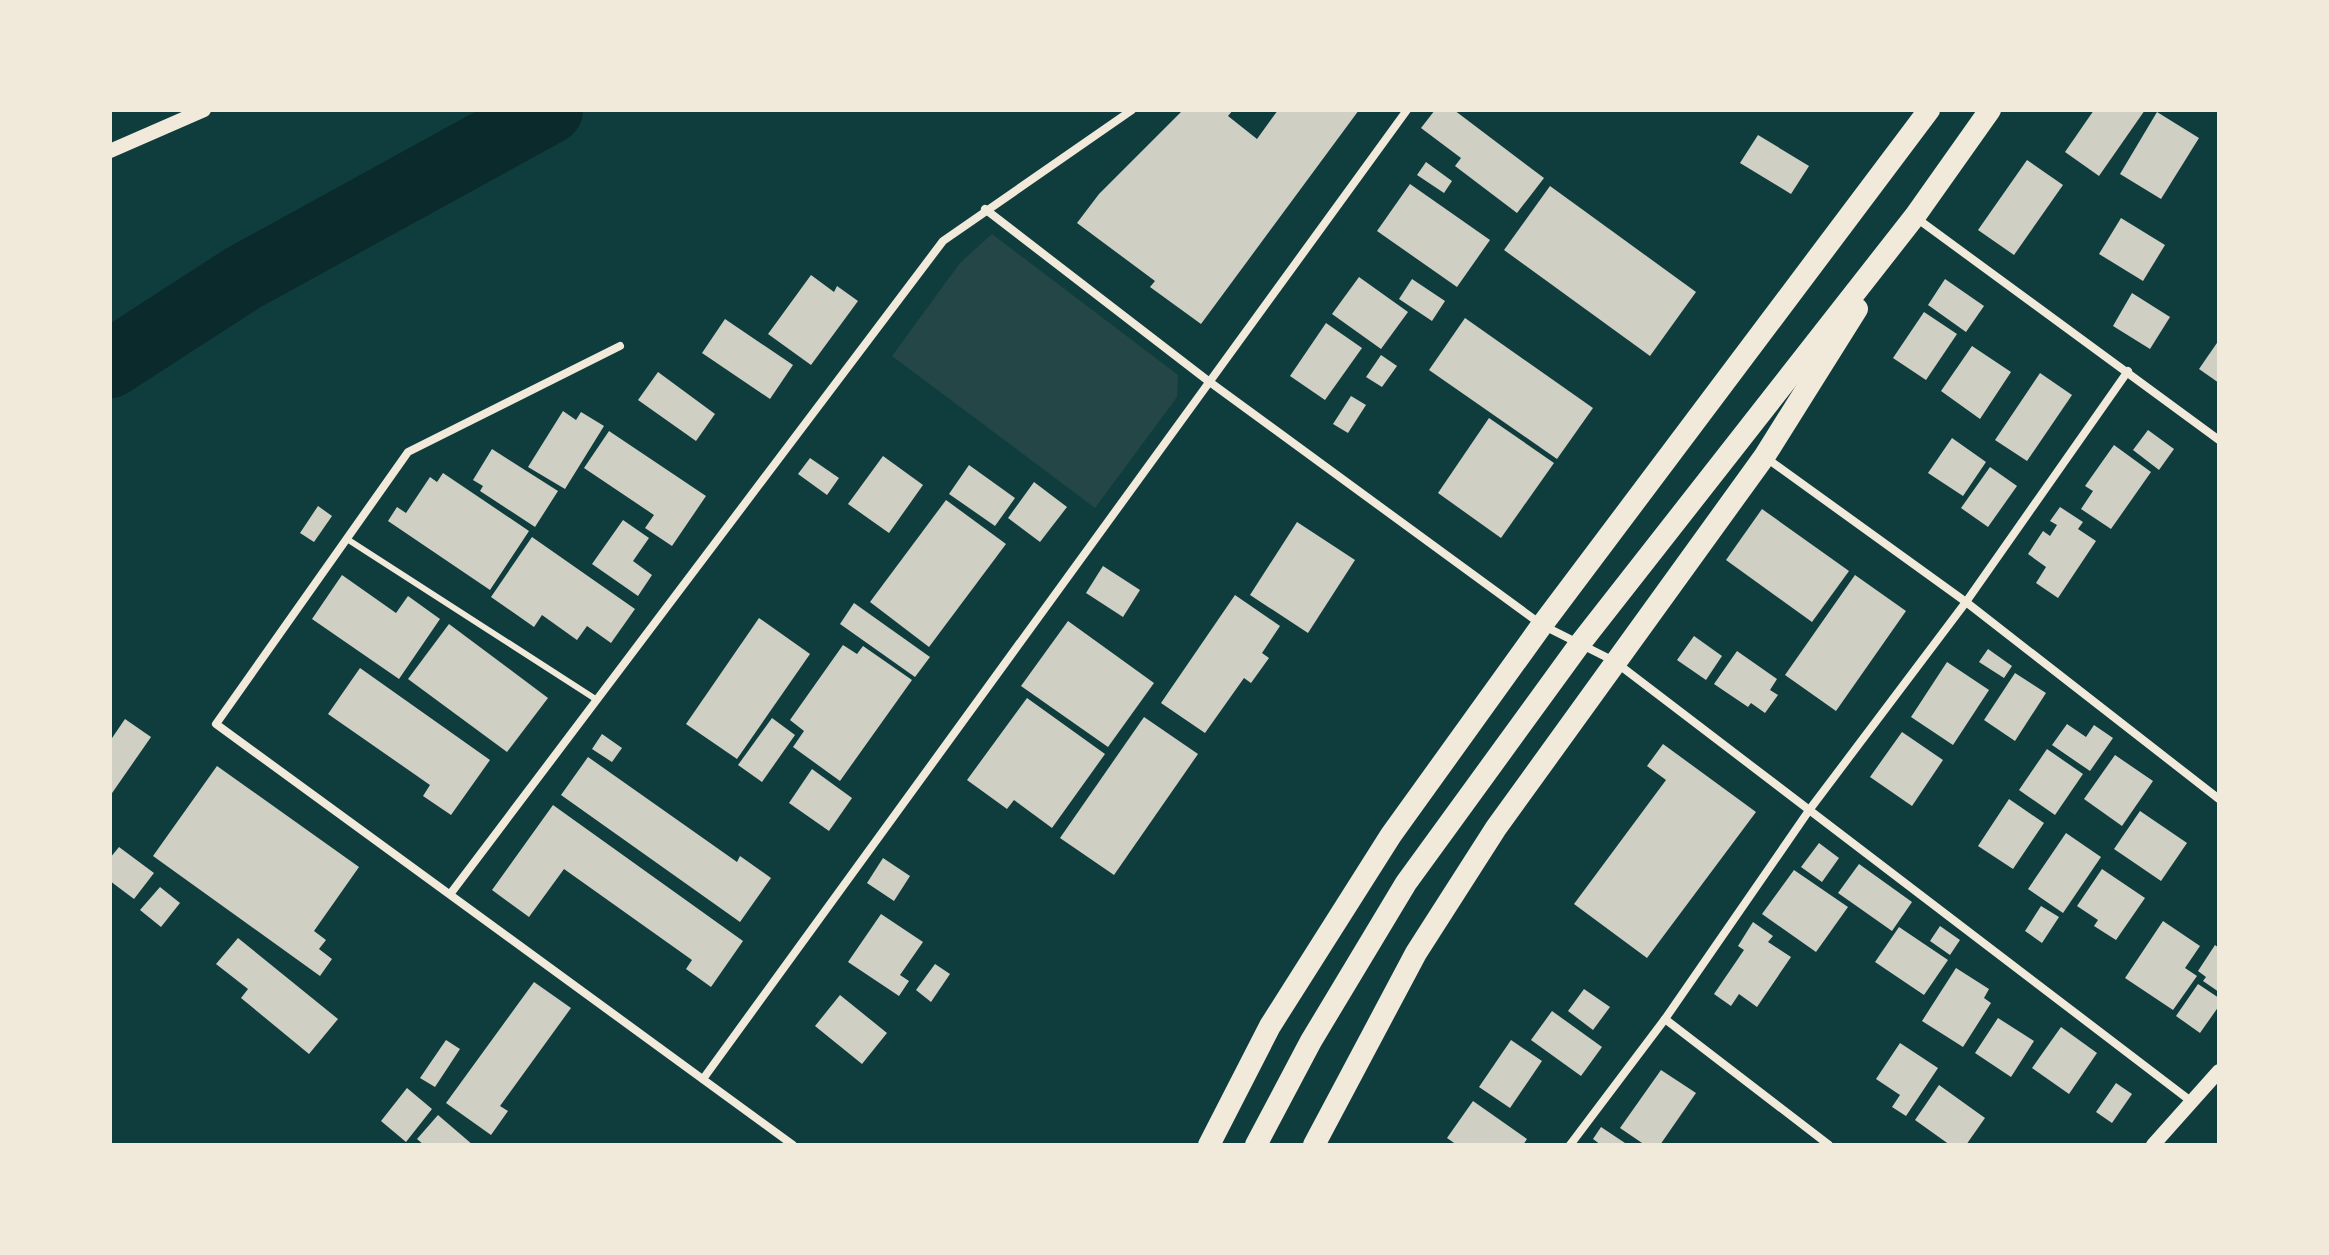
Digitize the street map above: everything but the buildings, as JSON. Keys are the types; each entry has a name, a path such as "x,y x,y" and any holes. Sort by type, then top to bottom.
{"highway":[{"path":"1209,1145 1270,1026 1376,859 1542,625 1929,110"},
{"path":"1256,1145 1311,1041 1406,883 1579,645 1915,216 1990,110"},
{"path":"1314,1145 1416,953 1496,828 1764,457 1915,216"}],"street":[{"path":"110,151 204,110"},
{"path":"451,893 943,241 1132,110"},
{"path":"703,1079 1207,380 1407,110"},
{"path":"985,209 1207,380 1542,625 1614,661 2192,1102"},
{"path":"1915,216 2219,440"},
{"path":"620,346 408,452 216,724 793,1145"},
{"path":"1570,1145 1665,1019 1810,809 1966,602 2128,371"},
{"path":"1764,457 1966,602 2219,799"},
{"path":"1665,1019 1829,1145"},
{"path":"2153,1145 2219,1071"}],"lane":[{"path":"347,539 597,700"}],"shaded area":[{"path":"992,234 1178,375 1177,397 1095,508 892,356 960,263"}],"waterway":[{"path":"110,364 243,278 549,110"}]}
